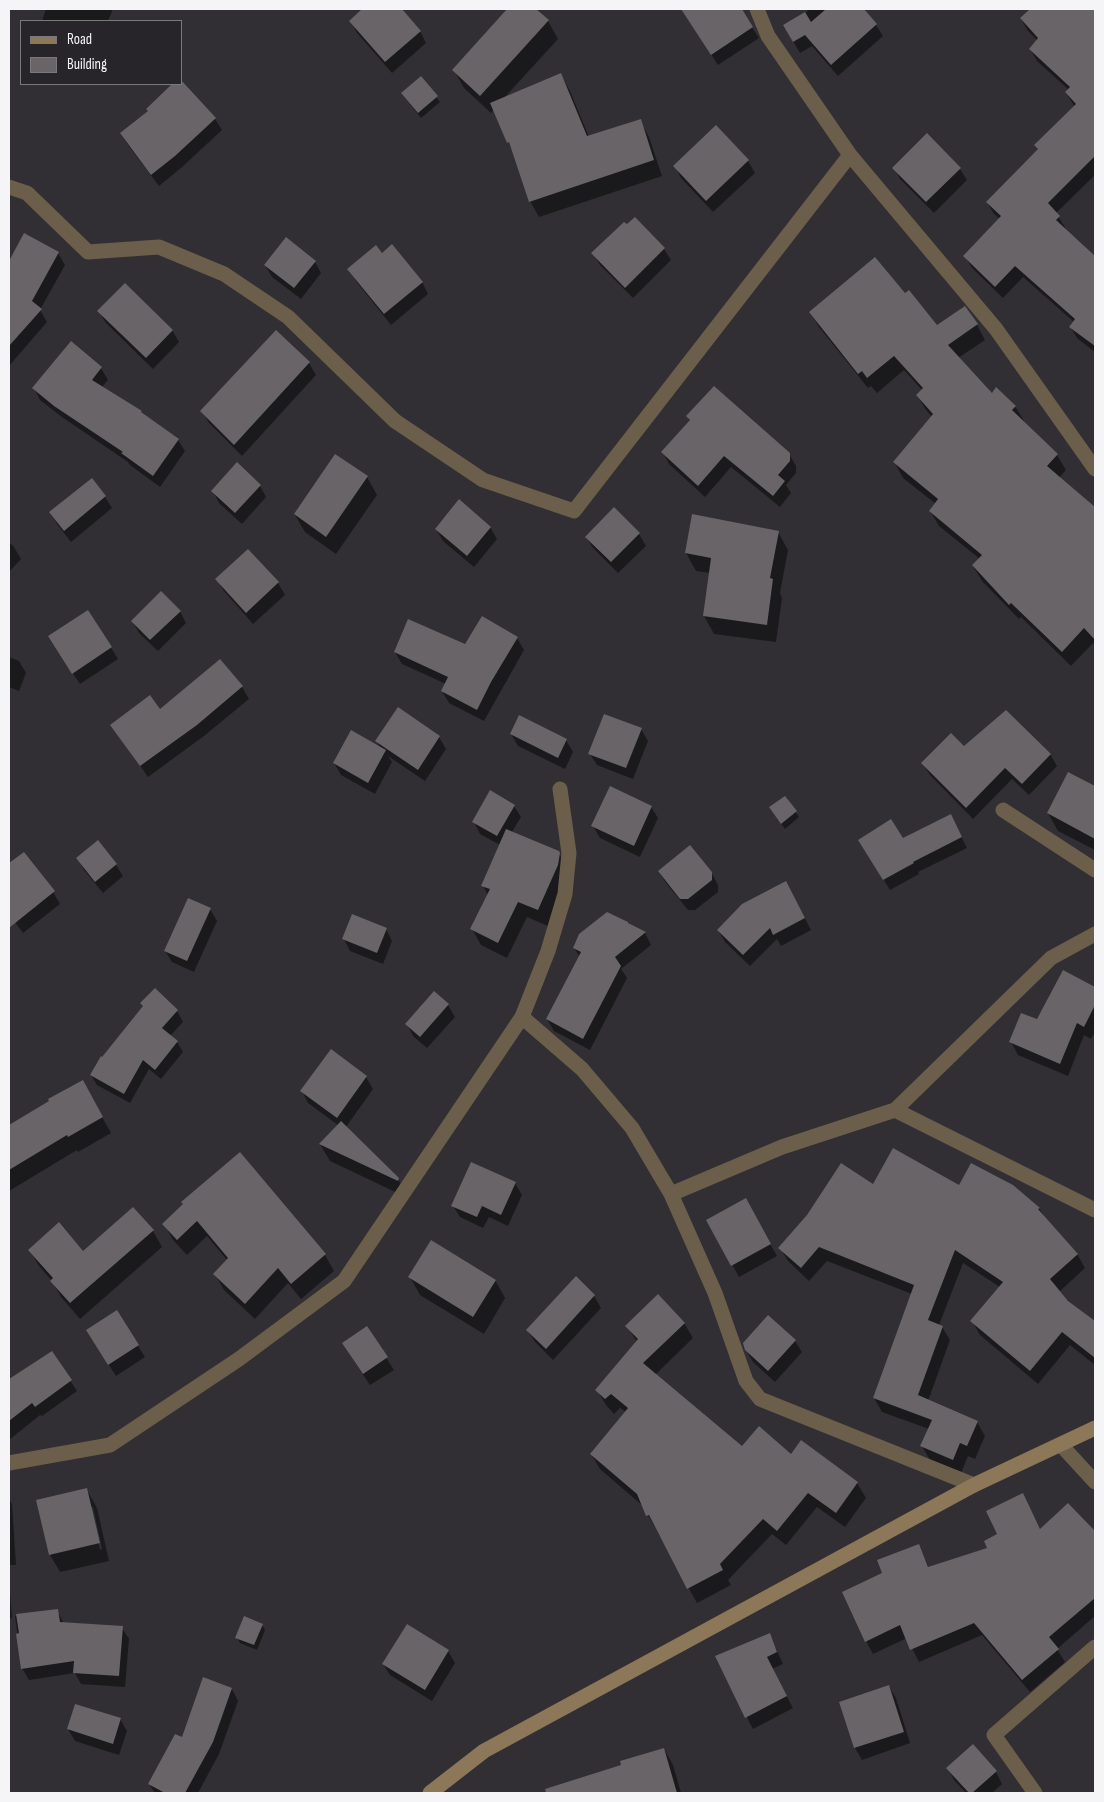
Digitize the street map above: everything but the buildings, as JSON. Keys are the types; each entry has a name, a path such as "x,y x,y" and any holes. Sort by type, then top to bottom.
{"street":[{"path":"757,9 768,36 850,155 996,328 1095,469"},
{"path":"9,187 27,193 88,252 159,247 224,274 288,317 395,421 482,480 533,499 574,511 850,155"},
{"path":"9,1463 110,1445 239,1359 344,1281 522,1017 548,951 565,894 569,853 560,790"},
{"path":"1003,810 1095,870"},
{"path":"671,1194 782,1147 895,1110 1051,958 1095,934"},
{"path":"522,1017 582,1069 632,1128 671,1194 714,1293 746,1381 760,1399 974,1485"},
{"path":"895,1110 1095,1210"},
{"path":"430,1793 484,1751 974,1485 1095,1428"},
{"path":"1060,1445 1095,1482"},
{"path":"1035,1793 994,1735 1095,1647"}]}
